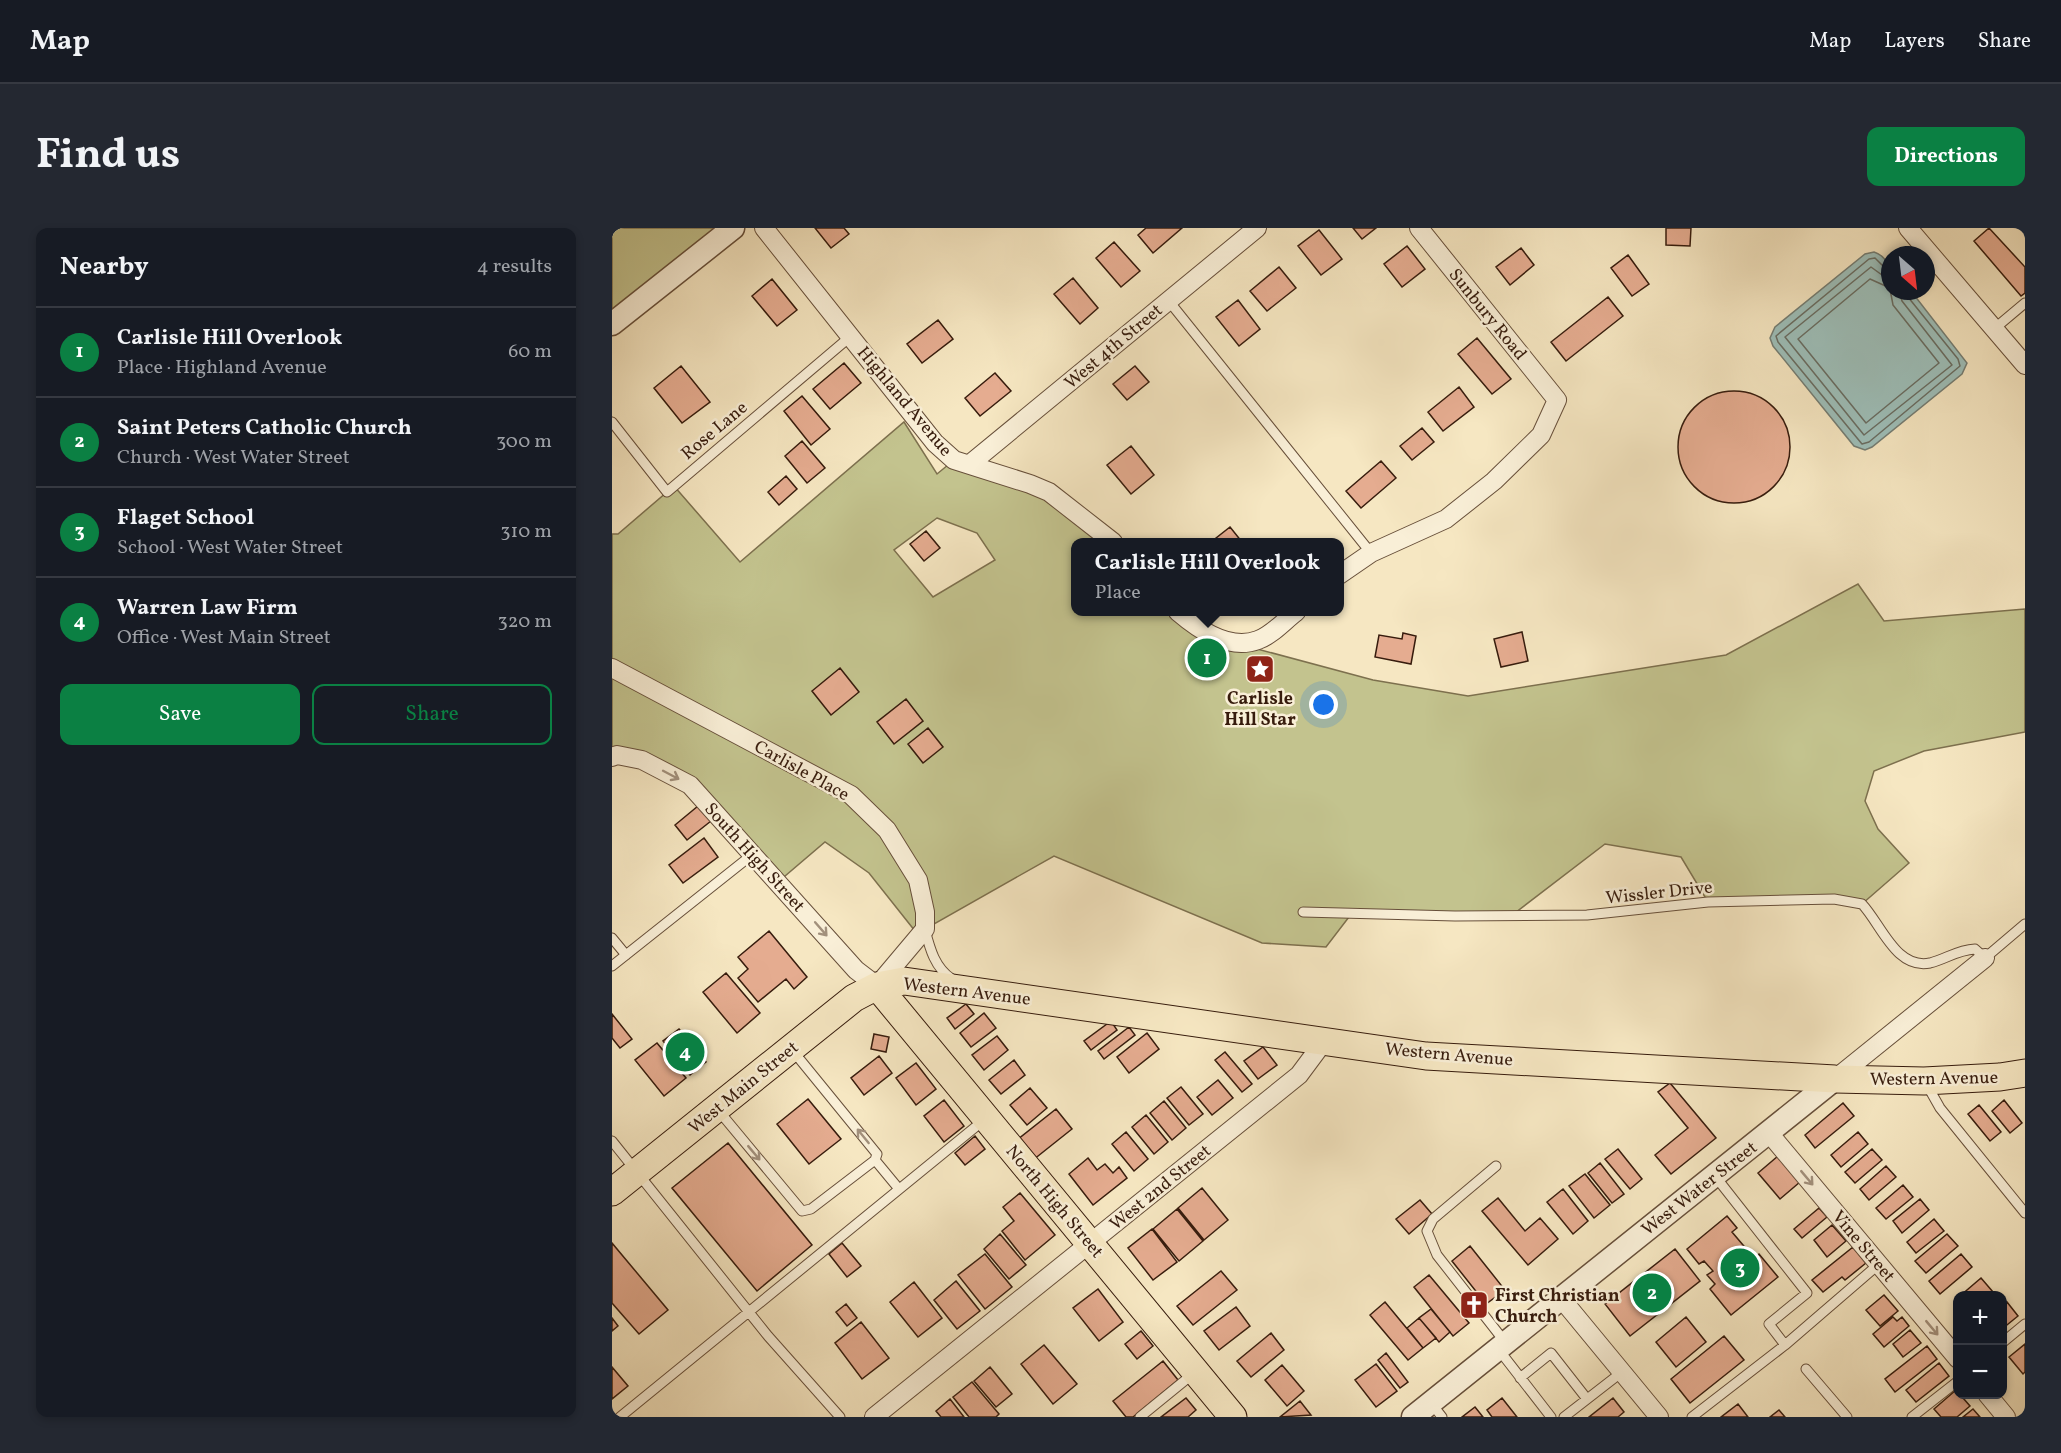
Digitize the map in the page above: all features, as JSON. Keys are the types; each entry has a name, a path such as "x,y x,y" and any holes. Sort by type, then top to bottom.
{"main road":[{"name":"Western Avenue","path":"877,986 904,981 1426,1056 1835,1079 1924,1081 2000,1077 2025,1073"},
{"name":"West Main Street","path":"612,1192 855,998 877,986"},
{"name":"North High Street","path":"877,986 1233,1417"}],"street":[{"path":"612,324 734,228"},
{"name":"Highland Avenue","path":"764,228 936,443 954,460 1049,492 1107,538"},
{"name":"West 4th Street","path":"970,464 1257,228"},
{"name":"Sunbury Road","path":"1371,553 1446,519 1494,481 1541,435 1557,400 1419,228"},
{"path":"1908,228 2025,365"},
{"path":"1344,572 1371,553"},
{"path":"1183,616 1205,633 1235,643 1258,640 1291,616"},
{"name":"Carlisle Place","path":"612,668 851,795 887,830 918,880 925,912 925,929"},
{"name":"South High Street","path":"614,756 642,760 690,785 856,970 877,986"},
{"path":"877,986 925,929"},
{"name":"West Water Street","path":"1413,1417 1436,1410 1501,1345 1985,958"},
{"name":"West 2nd Street","path":"874,1417 1299,1076 1325,1040"},
{"name":"Vine Street","path":"1769,1133 1953,1353"},
{"path":"1560,1297 1659,1417"},
{"path":"1990,1399 2006,1417"}],"lane":[{"path":"1168,300 1371,553"},
{"path":"1994,329 2025,303"},
{"name":"Rose Lane","path":"612,422 668,492 850,336"},
{"path":"612,966 753,855"},
{"name":"Wissler Drive","path":"1303,912 1455,916 1587,915 1708,902 1834,899 1862,904 1897,951 1908,960 1918,964 1932,962 1961,950 1975,949 1985,958"},
{"path":"1985,958 2025,924"},
{"path":"925,929 932,952 943,974 969,990"},
{"path":"612,938 626,955"},
{"path":"716,1108 802,1211 811,1209 875,1160 877,1154 791,1049"},
{"path":"1924,1081 1940,1108 2025,1213"},
{"path":"620,1417 986,1118"},
{"path":"612,1141 749,1310 840,1417"},
{"path":"875,1160 899,1189"},
{"path":"1496,1166 1433,1219 1427,1232 1437,1255 1501,1345 1520,1378 1551,1417"},
{"path":"1715,1176 1807,1293 1769,1324 1785,1345"},
{"path":"1692,1417 1785,1345 1879,1264"},
{"path":"2007,1339 2025,1324"},
{"path":"1520,1378 1551,1353 1587,1399"},
{"path":"1806,1369 1847,1417"},
{"path":"1140,1417 1196,1372"},
{"path":"1564,1417 1622,1372"},
{"path":"1912,1417 1953,1385"}],"green space":[{"path":"612,228 718,228 612,324"},
{"path":"904,422 937,474 954,460 1030,484 1107,538 1071,538 1071,616 1185,616 1235,643 1373,680 1468,696 1726,655 1858,584 1884,621 2025,609 2025,732 1924,751 1874,771 1865,801 1878,829 1909,863 1862,904 1854,901 1708,902 1681,857 1605,844 1511,916 1352,913 1326,947 1262,943 1054,856 925,929 919,936 869,873 825,842 778,882 690,785 612,757 612,534 618,534 674,486 740,562","holes":["937,518 977,533 995,560 933,597 894,550"]}],"water":[{"path":"1874,252 1881,256 1881,300 1918,300 1967,363 1962,374 1872,447 1865,450 1854,446 1773,346 1770,338 1775,327 1865,254"}],"building":[{"path":"815,228 844,228 849,234 831,248"},
{"path":"1146,228 1182,228 1153,253 1138,235"},
{"path":"1353,228 1376,228 1362,239"},
{"path":"1666,228 1691,228 1690,246 1666,245"},
{"path":"1989,228 2025,267 2025,293 2021,296 1974,241"},
{"path":"1319,230 1342,259 1321,275 1298,246"},
{"path":"1114,242 1140,271 1121,287 1096,258"},
{"path":"1407,246 1425,269 1402,287 1384,264"},
{"path":"1521,248 1534,265 1510,285 1496,267"},
{"path":"1628,255 1649,284 1632,296 1611,268"},
{"path":"1279,267 1296,288 1267,311 1250,291"},
{"path":"1073,278 1098,308 1080,324 1054,294"},
{"path":"772,279 797,310 777,326 752,296"},
{"path":"1608,297 1623,316 1566,361 1551,342"},
{"path":"1238,300 1260,329 1239,346 1216,317"},
{"path":"938,320 953,339 922,363 907,344"},
{"path":"1477,338 1511,379 1492,394 1458,354"},
{"path":"844,363 861,383 830,409 813,389"},
{"path":"681,366 710,402 682,423 654,388"},
{"path":"1135,366 1149,382 1127,400 1113,384"},
{"path":"995,373 1011,391 980,416 965,398"},
{"path":"1459,387 1474,407 1443,431 1428,412"},
{"path":"1734,391 1755,395 1774,407 1786,426 1790,447 1786,468 1774,487 1755,499 1734,503 1713,499 1694,487 1682,468 1678,447 1682,426 1694,407 1713,395"},
{"path":"802,396 830,429 811,445 784,411"},
{"path":"1422,428 1434,442 1412,460 1400,446"},
{"path":"802,441 825,468 807,483 785,456"},
{"path":"1131,446 1154,475 1131,494 1107,465"},
{"path":"1381,461 1396,478 1361,508 1346,491"},
{"path":"786,476 797,489 779,505 768,492"},
{"path":"1230,527 1239,538 1216,538"},
{"path":"926,531 940,548 924,561 910,544"},
{"path":"1522,632 1528,661 1501,667 1494,639"},
{"path":"1403,633 1416,636 1411,664 1375,657 1379,635 1402,639"},
{"path":"840,668 859,692 831,715 812,691"},
{"path":"906,699 923,721 894,744 877,722"},
{"path":"928,728 943,747 923,763 908,744"},
{"path":"698,806 711,821 687,840 675,825"},
{"path":"704,838 718,857 683,883 669,865"},
{"path":"769,931 807,977 794,989 786,979 758,1002 738,978 748,969 738,957"},
{"path":"726,973 760,1013 737,1033 703,992"},
{"path":"966,1004 974,1014 955,1029 947,1018"},
{"path":"984,1013 996,1028 971,1047 960,1033"},
{"path":"612,1014 632,1039 620,1048 612,1038"},
{"path":"1111,1021 1117,1030 1091,1050 1084,1041"},
{"path":"1129,1027 1135,1035 1104,1059 1098,1051"},
{"path":"679,1029 706,1062 690,1075 663,1041"},
{"path":"1147,1033 1159,1049 1129,1073 1117,1057"},
{"path":"874,1034 889,1037 886,1052 871,1049"},
{"path":"997,1036 1008,1050 984,1070 972,1055"},
{"path":"657,1043 686,1078 664,1096 635,1060"},
{"path":"1263,1047 1277,1065 1258,1079 1244,1061"},
{"path":"1225,1052 1252,1084 1242,1092 1215,1060"},
{"path":"879,1056 892,1073 864,1095 851,1078"},
{"path":"1014,1060 1025,1075 1001,1094 989,1080"},
{"path":"916,1063 936,1089 916,1105 896,1078"},
{"path":"1218,1080 1233,1098 1212,1115 1197,1097"},
{"path":"1670,1083 1716,1138 1671,1174 1655,1155 1688,1128 1658,1092"},
{"path":"1181,1087 1203,1114 1189,1125 1167,1098"},
{"path":"1030,1088 1047,1108 1027,1125 1010,1105"},
{"path":"808,1099 841,1139 809,1164 777,1124"},
{"path":"944,1100 964,1126 944,1142 924,1116"},
{"path":"2004,1100 2022,1123 2010,1133 1992,1111"},
{"path":"1164,1101 1186,1128 1172,1140 1150,1113"},
{"path":"1843,1103 1854,1116 1815,1148 1805,1135"},
{"path":"1979,1105 2001,1132 1990,1141 1968,1114"},
{"path":"1056,1109 1072,1129 1033,1160 1017,1140"},
{"path":"1146,1115 1168,1142 1154,1154 1132,1127"},
{"path":"1126,1132 1148,1159 1134,1171 1112,1144"},
{"path":"1858,1132 1868,1144 1841,1167 1831,1155"},
{"path":"975,1136 985,1149 965,1165 955,1153"},
{"path":"728,1143 812,1245 757,1291 672,1188"},
{"path":"1618,1149 1642,1179 1630,1189 1605,1159"},
{"path":"1872,1149 1882,1160 1855,1183 1845,1172"},
{"path":"1778,1156 1800,1182 1780,1199 1758,1173"},
{"path":"1088,1158 1097,1170 1105,1164 1113,1173 1119,1167 1127,1178 1093,1205 1069,1174"},
{"path":"1600,1163 1624,1194 1612,1203 1588,1173"},
{"path":"1886,1166 1896,1177 1869,1200 1860,1189"},
{"path":"1585,1174 1610,1205 1594,1218 1569,1186"},
{"path":"1903,1185 1913,1197 1886,1219 1876,1208"},
{"path":"1202,1188 1228,1220 1204,1240 1178,1208"},
{"path":"1563,1189 1588,1221 1573,1234 1547,1202"},
{"path":"1020,1193 1055,1235 1025,1260 1002,1231 1014,1221 1003,1207"},
{"path":"1498,1198 1525,1231 1540,1218 1558,1239 1528,1265 1482,1211"},
{"path":"1920,1199 1929,1210 1902,1233 1893,1221"},
{"path":"1420,1200 1432,1214 1409,1234 1396,1219"},
{"path":"1819,1208 1827,1217 1802,1238 1794,1229"},
{"path":"1177,1209 1203,1241 1179,1261 1153,1229"},
{"path":"1727,1216 1737,1228 1732,1232 1754,1258 1759,1254 1778,1277 1731,1315 1710,1289 1715,1284 1707,1275 1713,1271 1704,1261 1699,1264 1687,1249"},
{"path":"1934,1219 1944,1231 1916,1253 1907,1242"},
{"path":"1832,1225 1846,1241 1827,1257 1814,1240"},
{"path":"1152,1229 1177,1262 1153,1280 1128,1248"},
{"path":"1000,1234 1026,1265 1009,1279 984,1249"},
{"path":"1947,1234 1958,1246 1926,1273 1915,1261"},
{"path":"612,1243 668,1310 639,1334 612,1303"},
{"path":"842,1243 861,1266 847,1277 829,1254"},
{"path":"1470,1246 1505,1290 1486,1304 1452,1261"},
{"path":"1853,1247 1866,1263 1845,1280 1842,1277 1823,1292 1812,1280"},
{"path":"1675,1249 1700,1281 1630,1336 1605,1304"},
{"path":"985,1254 1012,1287 985,1309 958,1275"},
{"path":"1961,1254 1972,1267 1940,1294 1929,1281"},
{"path":"1221,1271 1237,1290 1193,1325 1177,1306"},
{"path":"1429,1275 1469,1323 1453,1336 1414,1287"},
{"path":"1981,1278 1992,1291 1966,1291"},
{"path":"956,1281 980,1311 957,1329 934,1300"},
{"path":"914,1282 942,1318 918,1337 890,1302"},
{"path":"1098,1289 1123,1322 1099,1341 1073,1308"},
{"path":"1884,1295 1898,1311 1880,1326 1866,1310"},
{"path":"1385,1302 1423,1348 1408,1360 1370,1315"},
{"path":"2007,1302 2018,1316 2007,1325"},
{"path":"846,1304 857,1318 847,1326 836,1312"},
{"path":"1236,1307 1250,1326 1219,1350 1204,1331"},
{"path":"1431,1309 1450,1332 1439,1342 1419,1318"},
{"path":"1686,1317 1706,1342 1676,1367 1656,1342"},
{"path":"1893,1317 1897,1321 1902,1317 1909,1326 1884,1347 1873,1334"},
{"path":"612,1318 618,1326 612,1331"},
{"path":"1419,1318 1436,1338 1423,1348 1407,1328"},
{"path":"861,1322 889,1358 862,1379 835,1343"},
{"path":"1910,1330 1921,1343 1903,1357 1893,1344"},
{"path":"1141,1331 1153,1346 1137,1359 1125,1344"},
{"path":"1271,1333 1284,1350 1251,1377 1237,1361"},
{"path":"1724,1336 1744,1360 1690,1403 1671,1379"},
{"path":"2025,1344 2025,1372 2023,1374 2009,1357"},
{"path":"1044,1345 1077,1384 1053,1404 1021,1364"},
{"path":"1927,1346 1937,1359 1895,1392 1885,1379"},
{"path":"1386,1353 1408,1382 1400,1388 1378,1360"},
{"path":"1163,1361 1178,1380 1133,1417 1126,1417 1113,1401"},
{"path":"1939,1363 1949,1376 1916,1402 1906,1390"},
{"path":"1376,1364 1397,1391 1376,1407 1355,1380"},
{"path":"1282,1365 1304,1391 1287,1406 1265,1380"},
{"path":"612,1367 628,1386 612,1399"},
{"path":"990,1367 1012,1394 996,1407 974,1381"},
{"path":"972,1382 999,1414 996,1417 969,1417 953,1397"},
{"path":"1953,1393 1953,1399 1964,1399 1970,1406 1957,1417 1941,1417 1934,1409"},
{"path":"1186,1398 1196,1410 1188,1417 1161,1417"},
{"path":"1502,1398 1517,1417 1492,1417 1487,1410"},
{"path":"1613,1398 1624,1412 1618,1417 1589,1417"},
{"path":"950,1399 964,1417 941,1417 936,1411"},
{"path":"1300,1401 1311,1415 1280,1417"},
{"path":"1738,1404 1748,1417 1721,1417"},
{"path":"1475,1407 1483,1417 1462,1417"},
{"path":"1973,1409 1980,1417 1963,1417"},
{"path":"1779,1410 1785,1417 1770,1417"}],"place":[{"name":"Carlisle Hill Overlook","path":"1207,658"},
{"name":"Carlisle Hill Star","path":"1260,669"},
{"name":"Warren Law Firm","path":"685,1052"},
{"name":"Flaget School","path":"1740,1268"},
{"name":"Saint Peters Catholic Church","path":"1652,1293"},
{"name":"First Christian Church","path":"1474,1305"}]}
